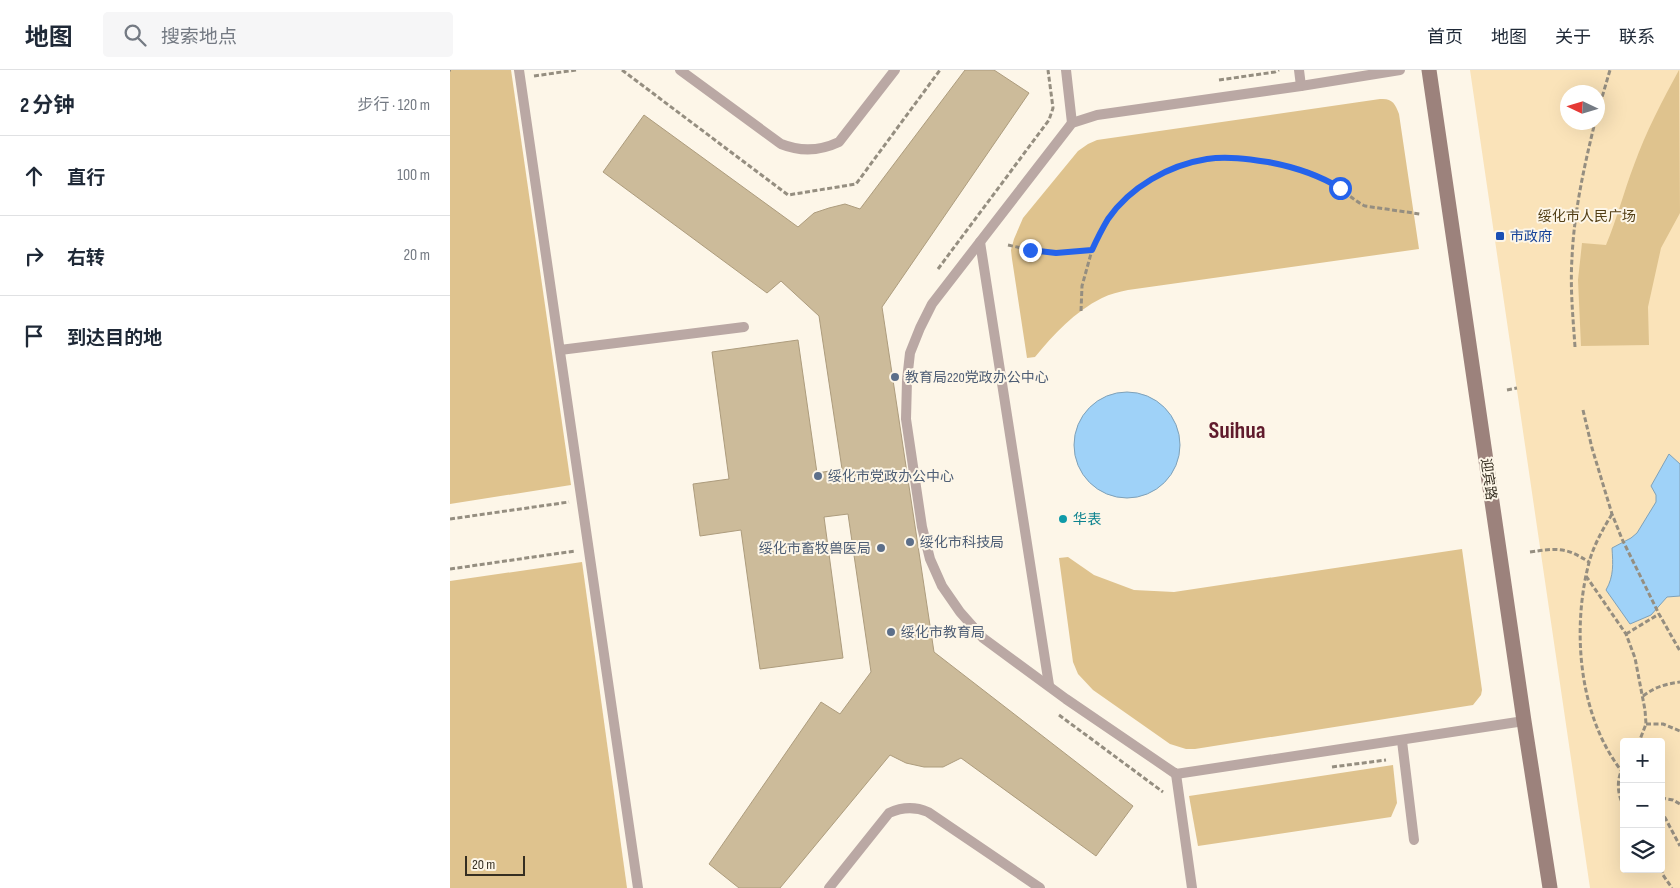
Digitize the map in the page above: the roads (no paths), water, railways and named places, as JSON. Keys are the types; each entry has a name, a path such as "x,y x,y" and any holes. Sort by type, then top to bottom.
{"main road":[{"name":"迎宾路","path":"1429,70 1550,888"}],"lane":[{"path":"519,70 638,888"},
{"path":"680,70 781,144 794,149 808,150 826,148 839,142 895,70"},
{"path":"1066,70 1072,124"},
{"path":"1299,70 1301,86"},
{"path":"1400,70 1097,115 1072,124 932,304 910,354 906,419 922,527 930,559 942,586 960,612 983,638 1176,774 1524,721"},
{"path":"980,242 1049,685"},
{"path":"560,350 744,327"},
{"path":"1402,741 1414,840"},
{"path":"1176,774 1192,888"},
{"path":"829,888 889,813 898,809 919,808 928,812 1040,888"}],"water":[{"path":"1127,392 1147,396 1164,408 1176,425 1180,445 1176,465 1164,482 1147,494 1127,498 1107,494 1090,482 1078,465 1074,445 1078,425 1090,408 1107,396"},
{"path":"1669,454 1680,464 1680,596 1667,597 1651,615 1630,624 1606,590 1612,575 1612,548 1637,533 1656,502 1656,495 1651,486"}],"place":[{"name":"市政府","path":"1500,236"},
{"name":"教育局220党政办公中心","path":"895,377"},
{"name":"绥化市党政办公中心","path":"818,476"},
{"name":"华表","path":"1063,519"},
{"name":"绥化市科技局","path":"910,542"},
{"name":"绥化市畜牧兽医局","path":"881,548"},
{"name":"绥化市教育局","path":"891,632"}],"district":[{"name":"Suihua","path":"1237,430"}],"park label":[{"name":"绥化市人民广场","path":"1587,216"}]}
